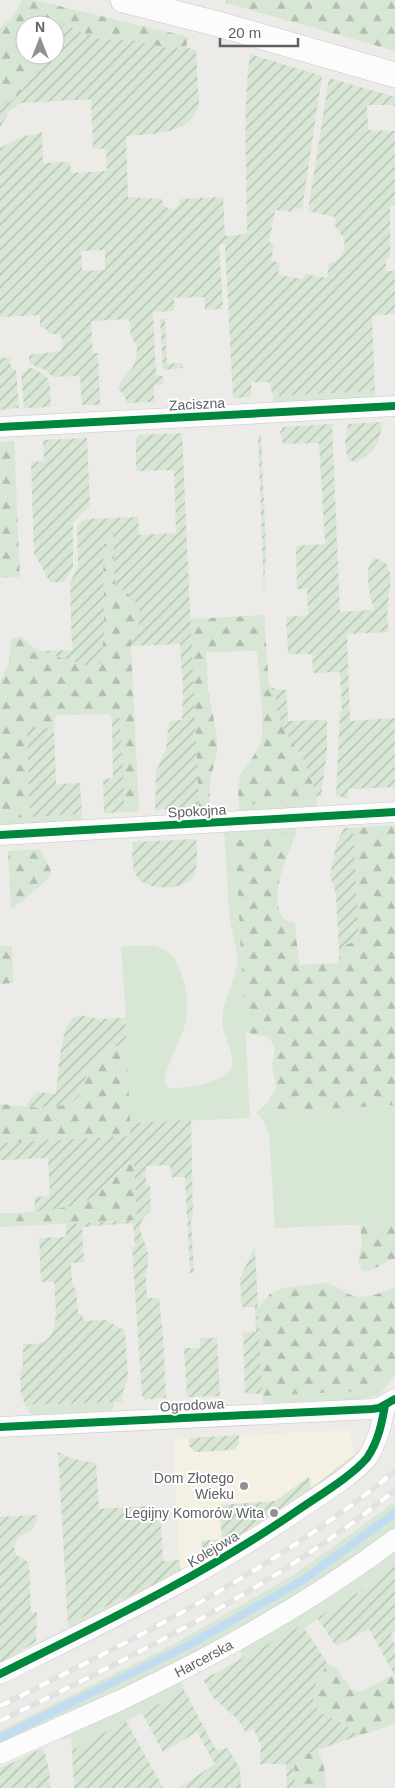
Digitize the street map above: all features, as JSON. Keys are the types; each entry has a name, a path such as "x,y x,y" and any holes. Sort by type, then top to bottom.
{"street":[{"path":"123,0 218,24 395,75"},
{"name":"Zaciszna","path":"0,427 395,406"},
{"name":"Spokojna","path":"0,835 395,812"},
{"name":"Ogrodowa","path":"0,1427 372,1409 390,1402"},
{"name":"Kolejowa","path":"0,1674 185,1581 266,1533 316,1498 366,1459 377,1440 390,1402"},
{"name":"Harcerska","path":"0,1754 122,1699 208,1655 303,1602 361,1565 395,1539"}],"shaded area":[{"path":"350,1430 354,1455 298,1498 183,1571 180,1569 173,1439"}],"green space":[{"path":"22,0 33,0 189,37 186,46 171,49 132,40 100,39 65,24 65,15 15,15 15,65 40,65 17,97 10,103 0,103 0,28 13,16"},
{"path":"226,0 395,0 395,51 226,3"},
{"path":"65,24 100,39 132,40 171,49 186,46 196,50 199,103 195,114 189,121 170,131 126,136 128,197 162,199 163,205 171,209 179,205 180,199 223,197 225,236 247,234 246,99 250,54 322,76 302,209 294,208 293,212 275,210 269,242 274,244 271,261 280,263 278,275 304,279 305,274 327,278 329,264 337,260 344,250 344,241 335,226 335,217 308,211 329,78 395,97 395,106 367,105 368,130 395,131 395,205 390,205 390,257 386,258 386,271 395,271 395,314 372,316 375,391 273,396 269,382 251,382 251,397 233,398 225,244 219,245 223,309 205,310 204,297 174,298 174,311 153,312 156,375 163,376 164,384 154,385 154,402 127,403 118,388 133,367 136,359 137,348 131,335 129,319 91,321 93,353 98,353 100,405 82,405 80,376 53,377 45,370 29,363 29,355 61,351 63,341 59,334 49,334 47,330 40,326 40,315 0,317 0,148 22,137 42,132 43,163 70,162 71,173 107,171 106,149 93,148 91,99 21,103 11,109 0,127 0,103 9,103 17,97 40,65 65,65","holes":["105,250 105,270 82,271 81,251"]},
{"path":"160,319 165,319 167,364 182,363 183,368 163,370"},
{"path":"0,358 10,358 11,367 16,370 19,408 0,410"},
{"path":"29,367 49,381 51,407 24,408 21,373 25,372"},
{"path":"375,391 375,399 273,404 273,396"},
{"path":"383,422 378,442 372,451 356,462 348,460 345,443 348,424"},
{"path":"332,424 340,612 374,610 369,590 368,574 371,562 375,558 386,563 390,573 388,632 347,634 350,721 395,718 395,787 348,789 348,799 336,795 340,712 342,711 340,672 313,673 312,654 288,654 286,617 308,615 307,589 297,589 296,546 325,544 319,443 283,444 280,432 283,427"},
{"path":"182,433 199,807 155,810 156,772 166,749 169,721 182,720 183,688 180,644 131,646 140,617 134,600 115,585 113,530 103,546 104,635 101,662 94,666 88,666 40,651 72,650 70,582 78,568 77,525 86,519 138,517 139,535 176,533 174,470 136,471 136,440 140,435"},
{"path":"258,435 261,435 266,549 264,593"},
{"path":"87,438 90,505 73,522 73,567 64,582 50,582 34,553 31,462 44,461 43,440"},
{"path":"14,441 20,577 0,578 0,442"},
{"path":"113,529 115,585 134,600 140,617 131,646 139,811 125,812 120,718 112,718 109,714 57,715 54,728 27,730 30,817 0,818 0,682 8,661 11,638 22,637 40,651 88,666 101,662 104,635 103,546"},
{"path":"264,615 269,686 274,690 276,696 281,723 306,764 317,796 309,801 239,805 238,789 240,776 262,740 262,710 257,651 206,652 208,690 217,736 217,752 210,780 210,807 199,807 190,619"},
{"path":"269,686 278,690 286,690 288,721 327,720 327,751 321,797 317,796 302,757 280,722 275,696"},
{"path":"112,718 120,718 125,812 104,813 103,779 113,778"},
{"path":"54,728 56,784 80,783 82,814 30,817 27,729"},
{"path":"317,796 316,809 239,814 239,805 309,801"},
{"path":"82,814 83,822 0,827 0,818"},
{"path":"395,825 395,1105 256,1113 267,1103 276,1089 272,1064 275,1051 268,1037 245,1032 235,836 296,833 284,864 278,888 277,900 279,910 284,918 295,923 299,965 339,963 339,950 347,944 359,941 353,828"},
{"path":"295,826 296,833 235,837 250,1118 130,1123 121,947 151,946 166,950 177,964 182,976 187,998 187,1015 165,1078 165,1083 169,1088 211,1082 225,1075 230,1070 232,1059 222,1020 236,969 237,957 230,920 224,830"},
{"path":"344,828 353,828 359,941 347,944 339,950 336,894 330,875 336,845"},
{"path":"196,839 196,868 193,877 188,882 165,888 148,885 137,877 133,865 133,842"},
{"path":"41,849 51,874 45,882 11,908 8,851"},
{"path":"0,946 12,946 13,983 0,984"},
{"path":"80,1015 98,1019 125,1018 126,1044 109,1049 92,1063 75,1100 58,1106 25,1106 37,1092 56,1094 64,1036 70,1021"},
{"path":"126,1044 131,1136 0,1143 0,1104 41,1108 77,1099 89,1070 98,1056 114,1047"},
{"path":"395,1105 395,1223 275,1228 269,1133 263,1120 256,1113"},
{"path":"191,1120 193,1217 191,1220 194,1273 190,1273 185,1177 171,1177 170,1165 146,1166 146,1185 150,1185 151,1211 141,1222 140,1227 148,1254 146,1274 147,1298 159,1298 166,1398 147,1399 144,1401 144,1397 142,1397 132,1247 135,1247 133,1223 82,1227 84,1262 71,1263 72,1284 76,1291 78,1313 81,1314 85,1321 106,1320 125,1331 128,1377 123,1391 122,1402 25,1405 21,1394 20,1372 23,1365 23,1344 38,1344 49,1338 56,1316 54,1282 41,1282 39,1238 66,1237 66,1224 137,1220 134,1160 128,1163 102,1189 84,1202 67,1207 34,1212 35,1197 50,1196 48,1158 0,1160 0,1143 130,1136 130,1123"},
{"path":"134,1160 137,1220 0,1227 0,1213 22,1213 63,1207 103,1189 125,1166"},
{"path":"395,1223 395,1259 375,1269 362,1271 358,1262 362,1241 360,1225"},
{"path":"255,1246 262,1394 245,1394 243,1333 256,1332 255,1307 242,1307 240,1278"},
{"path":"325,1283 357,1297 373,1295 395,1287 395,1368 378,1390 262,1396 258,1308 270,1294 282,1288"},
{"path":"200,1338 217,1338 220,1396 187,1397 184,1348 200,1348"},
{"path":"395,1368 395,1375 379,1395 364,1399 263,1403 262,1396 378,1390"},
{"path":"115,1402 112,1411 31,1415 25,1405"},
{"path":"239,1435 239,1444 234,1450 195,1452 189,1446 189,1438"},
{"path":"58,1452 73,1459 96,1463 99,1509 146,1506 161,1525 163,1561 180,1560 180,1569 183,1571 68,1624"},
{"path":"354,1455 348,1465 307,1497 200,1567 159,1589 117,1608 75,1626 70,1627 66,1625 183,1571 298,1498"},
{"path":"309,1477 311,1488 298,1498 202,1559 201,1541 222,1539 219,1505 275,1501"},
{"path":"395,1502 395,1528 317,1584 193,1654 0,1746 0,1731 176,1643 295,1574"},
{"path":"37,1515 34,1527 18,1537 14,1546 16,1555 27,1561 29,1565 31,1612 37,1612 36,1642 0,1663 0,1517"},
{"path":"395,1549 395,1563 359,1590 361,1593 351,1596 303,1629 302,1626 241,1659 241,1647"},
{"path":"395,1563 395,1629 391,1634 395,1646 395,1676 369,1629 336,1646 317,1618 357,1593 359,1595 361,1593 359,1591"},
{"path":"302,1625 328,1664 317,1680 313,1701 322,1714 346,1725 358,1736 294,1758 295,1788 287,1788 286,1764 260,1764 261,1746 254,1729 245,1732 239,1721 213,1697 203,1680"},
{"path":"328,1664 337,1669 351,1689 357,1692 365,1690 394,1674 395,1724 358,1736 346,1725 322,1714 313,1701 319,1676"},
{"path":"180,1679 184,1690 72,1751 71,1737 62,1740 61,1737"},
{"path":"184,1690 216,1750 228,1748 240,1769 241,1788 179,1788 215,1764 197,1732 163,1752 142,1713"},
{"path":"126,1721 163,1788 74,1788 72,1751"},
{"path":"43,1748 49,1770 50,1788 0,1788 0,1768"},
{"path":"318,1750 324,1767 326,1788 295,1788 294,1758"}],"waterway":[{"path":"0,1738 191,1644 303,1580 395,1513"}],"railway":[{"path":"0,1706 154,1628 204,1600 302,1540 395,1471"},
{"path":"0,1721 154,1644 254,1588 302,1558 395,1490"}],"cycle path":[{"path":"0,427 395,406"},
{"path":"0,835 395,812"},
{"path":"0,1427 372,1409 379,1408 395,1399"},
{"path":"0,1674 154,1597 228,1555 336,1484 361,1464 371,1452 379,1432 385,1405"}],"place":[{"name":"Dom Złotego Wieku","path":"244,1486"},
{"name":"Legijny Komorów Wita","path":"274,1513"}]}
